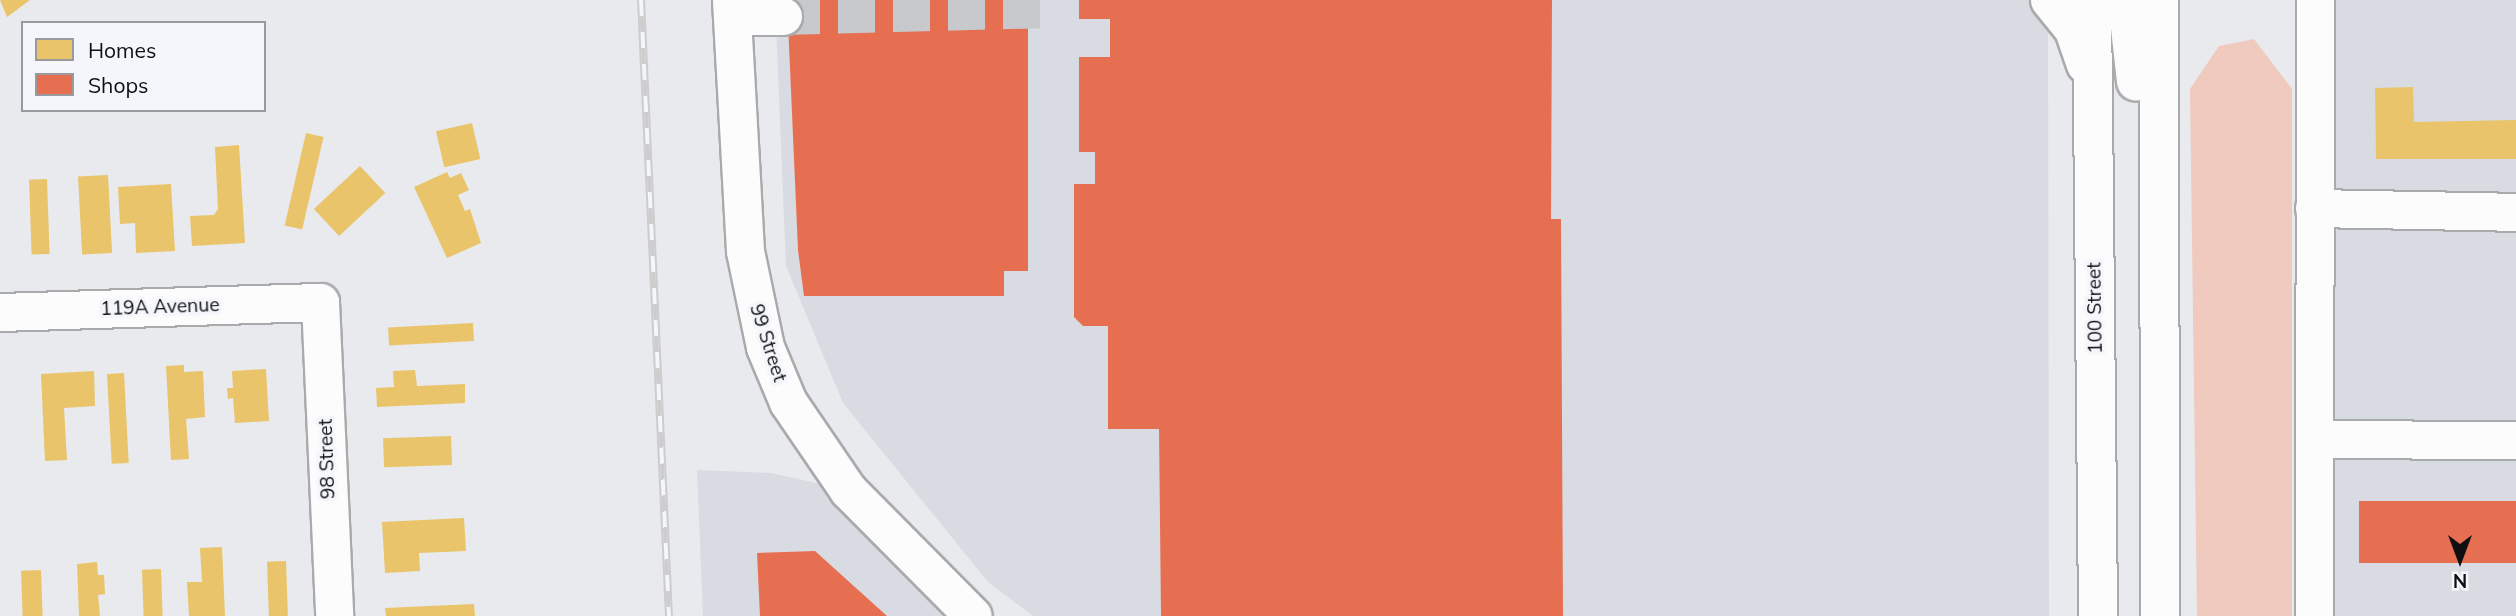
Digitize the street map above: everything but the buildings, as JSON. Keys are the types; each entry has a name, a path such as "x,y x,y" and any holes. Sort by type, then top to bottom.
{"main road":[{"path":"2050,0 2074,30 2092,83"},
{"name":"100 Street","path":"2092,0 2098,616"},
{"path":"2127,0 2160,264"},
{"path":"2159,0 2160,616"}],"street":[{"path":"2314,616 2315,0"},
{"path":"732,8 783,16"},
{"name":"99 Street","path":"732,8 745,251 765,347 788,402 848,490 973,616"},
{"path":"2314,208 2516,212"},
{"name":"119A Avenue","path":"0,312 320,302"},
{"name":"98 Street","path":"320,302 334,616"},
{"path":"2314,439 2516,440"}],"shaded area":[{"path":"775,0 2048,0 2049,616 1033,616 988,582 843,403 786,266"},
{"path":"2315,0 2516,0 2516,616 2315,616"},
{"path":"2254,39 2292,89 2292,616 2197,616 2190,89 2219,46"},
{"path":"697,470 771,473 848,490 973,616 703,616"}],"tunnel":[{"path":"783,16 1050,9"}],"railway":[{"path":"641,0 669,616"}]}
